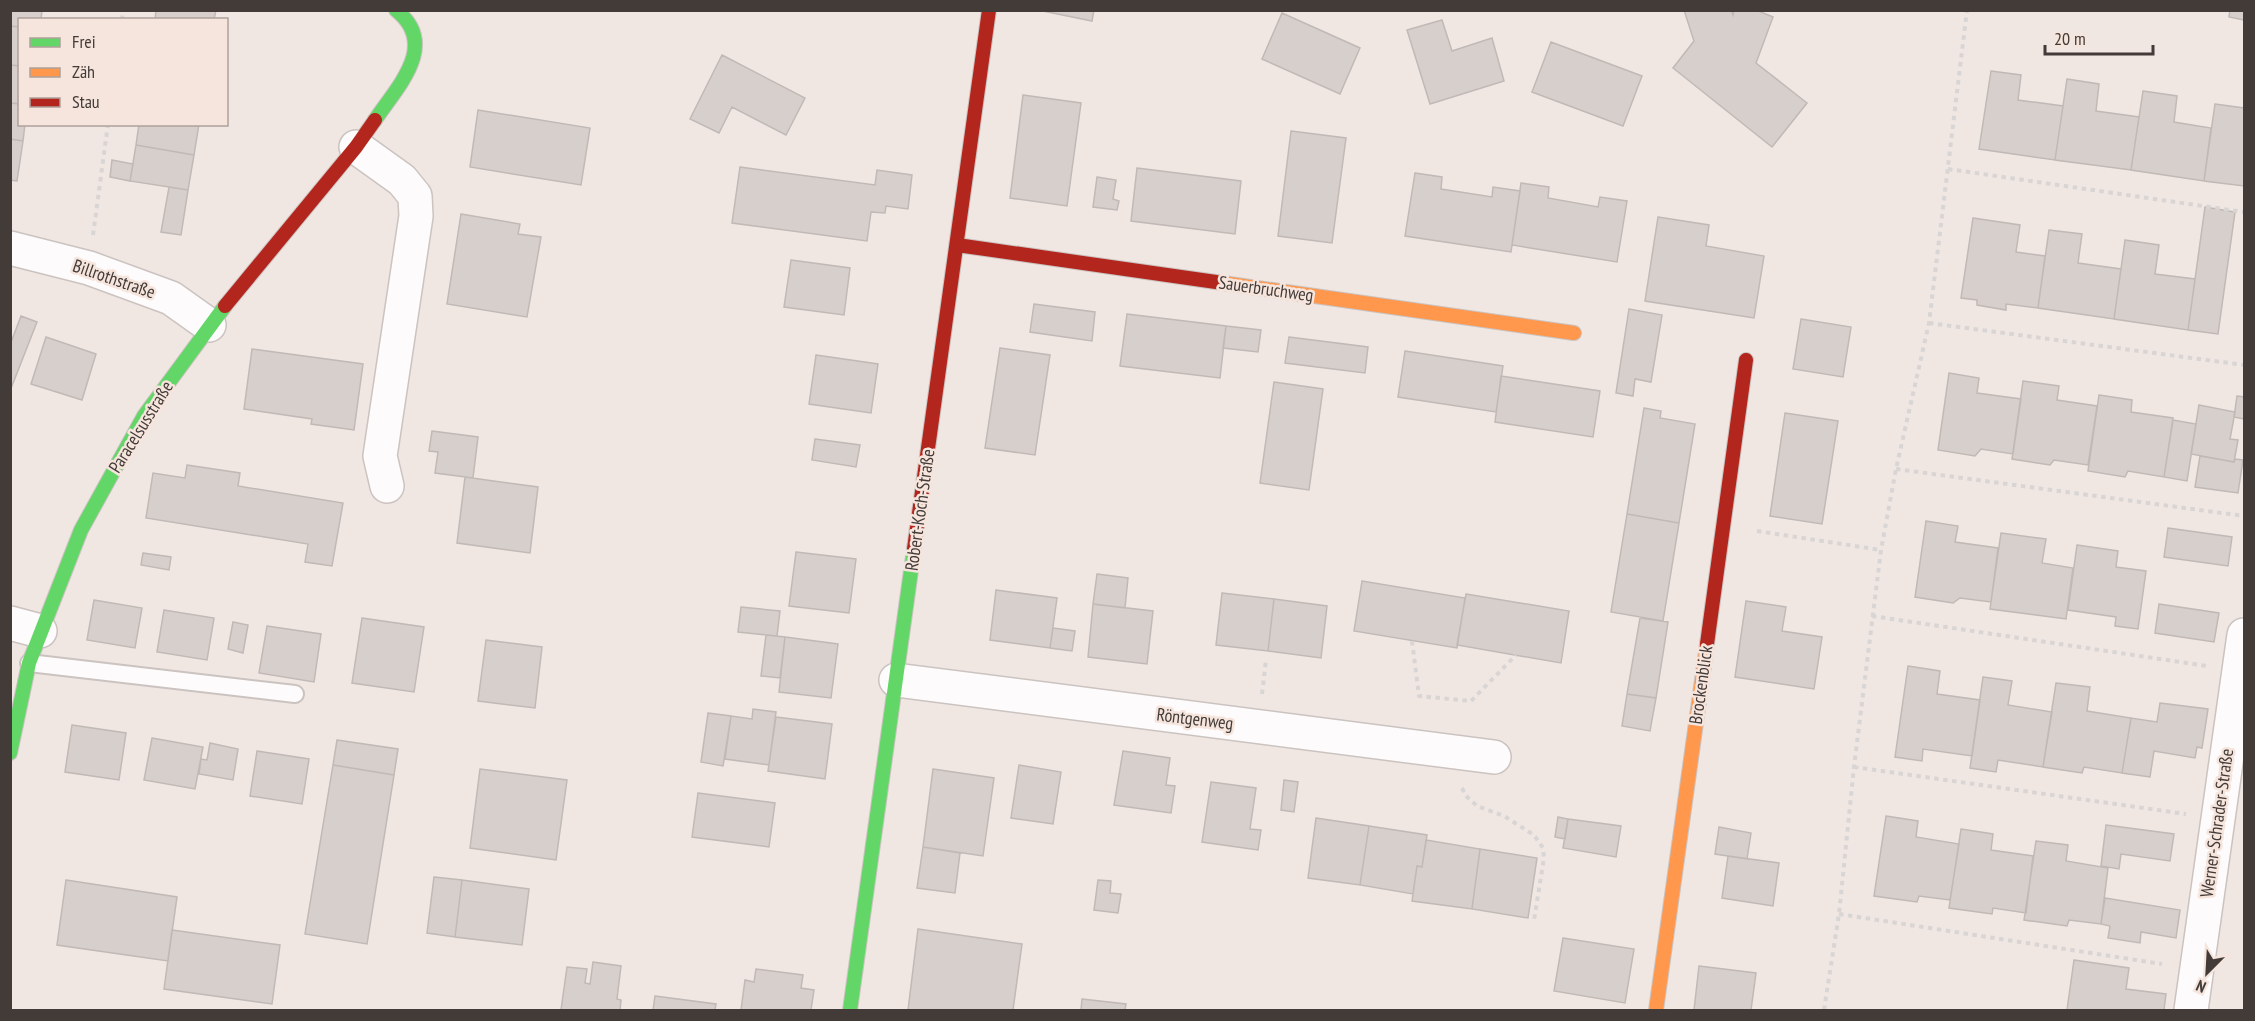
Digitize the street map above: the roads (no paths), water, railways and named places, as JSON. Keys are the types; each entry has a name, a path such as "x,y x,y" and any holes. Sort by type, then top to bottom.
{"street":[{"name":"Paracelsusstraße","path":"10,753 29,663 25,627 144,416 209,325 356,147 408,71 416,53 415,38 406,18 396,10"},
{"name":"Robert-Koch-Straße","path":"850,1011 989,10"},
{"path":"356,147 402,180 415,196 416,216 380,456 387,486"},
{"name":"Sauerbruchweg","path":"957,245 1574,333"},
{"name":"Billrothstraße","path":"10,248 89,268 171,298 209,325"},
{"name":"Brockenblick","path":"1656,1011 1746,360"},
{"name":"Werner-Schrader-Straße","path":"2191,1011 2244,635"},
{"name":"Röntgenweg","path":"896,680 1494,757"}],"lane":[{"path":"29,663 295,694"}]}
